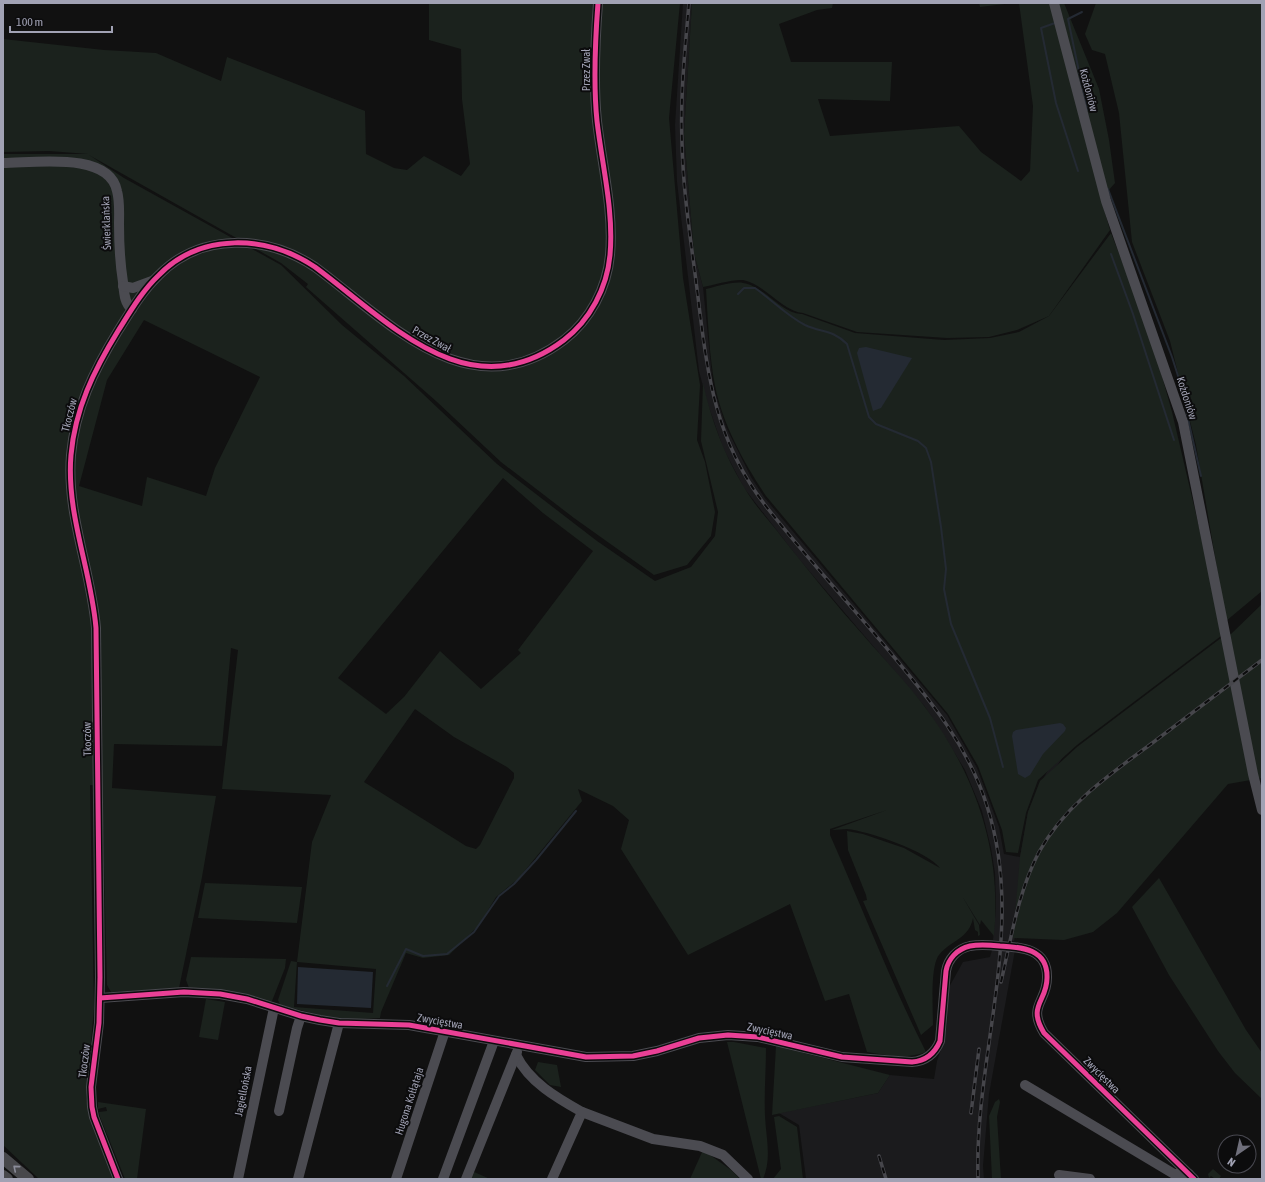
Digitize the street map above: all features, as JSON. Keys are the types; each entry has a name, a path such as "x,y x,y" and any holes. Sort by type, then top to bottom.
{"main road":[{"path":"3,1158 28,1179"},
{"path":"3,1176 7,1179"}],"street":[{"name":"Przez Zwał","path":"132,309 156,277 177,261 205,248 228,243 262,244 282,250 307,262 407,337 443,358 470,365 500,366 532,358 554,347 572,332 591,311 603,287 610,260 610,220 595,91 598,3"},
{"name":"Kożdoniów","path":"1054,3 1106,200 1183,422 1253,774 1262,810"},
{"name":"Świerklańska","path":"3,163 78,163 97,167 110,175 116,185 118,196 120,254 123,286 126,303 132,309"},
{"path":"123,286 133,288 156,277"},
{"name":"Tkoczów","path":"118,1179 94,1117 92,1107 91,1087 100,998 96,628 94,610 72,503 71,466 75,432 90,381 132,309"},
{"name":"Zwycięstwa","path":"100,998 201,992 237,997 301,1016 339,1023 409,1025 494,1041 517,1050 573,1056 612,1058 657,1051 708,1037 738,1035 758,1037 842,1057 894,1062 918,1062 933,1053 940,1041 946,968 954,955 966,947 983,944 1024,947 1038,956 1047,971 1047,984 1037,1007 1040,1026 1044,1033 1191,1177"},
{"name":"Jagiellońska","path":"238,1179 274,1008"},
{"path":"279,1111 296,1028 301,1016"},
{"path":"298,1179 339,1023"},
{"name":"Hugona Kołłątaja","path":"396,1179 445,1031"},
{"path":"444,1179 494,1041"},
{"path":"517,1050 525,1069 545,1089 582,1112 653,1139 700,1146 723,1155 748,1179"},
{"path":"466,1179 517,1050"},
{"name":"Zwycięstwa","path":"1025,1085 1173,1177 1191,1177"},
{"path":"552,1179 582,1112"},
{"path":"1059,1175 1093,1179"}],"shaded area":[{"path":"429,3 680,3 669,118 683,278 700,385 697,440 705,462 715,512 711,536 687,565 654,575 574,518 501,462 436,401 306,287 308,284 281,263 89,155 124,178 281,265 342,325 404,376 497,464 597,541 655,581 691,567 715,536 718,512 701,441 703,383 710,410 724,450 752,500 832,599 918,698 943,733 958,760 982,815 989,844 994,874 994,936 981,920 980,925 962,896 979,925 980,935 978,936 978,932 975,930 973,918 968,931 939,955 934,968 933,978 933,1025 921,1035 863,901 867,900 866,895 848,850 847,831 863,834 904,848 940,868 923,855 882,838 847,829 832,830 887,810 830,829 830,835 876,944 926,1052 911,1056 904,1056 867,1052 849,994 825,1001 790,904 688,955 621,849 629,820 613,806 578,789 582,801 518,879 496,897 479,925 449,955 423,958 406,953 381,1012 380,1018 340,1020 280,1005 278,1000 291,961 297,962 312,842 331,795 222,789 238,650 231,648 222,746 114,744 112,788 216,796 202,877 179,988 111,992 107,985 102,786 90,785 94,1008 86,1097 90,1119 113,1179 39,1179 3,1145 3,154 88,154 49,151 3,152 3,39 104,50 156,53 221,81 227,57 365,111 366,154 394,168 407,170 424,156 461,176 470,164 462,99 461,49 429,40","holes":["144,320 260,377 215,468 206,496 147,477 142,506 79,486 107,380","503,478 543,513 593,551 518,650 521,653 481,689 440,651 404,697 386,714 338,678","415,709 454,737 507,767 514,773 514,778 480,845 476,849 466,846 364,782","297,962 376,969 373,1013 294,1007"]},
{"path":"683,3 692,3 684,134 694,253 703,287 713,386 726,427 751,477 764,497 947,715 977,768 999,827 1004,854 1020,857 1028,812 1041,782 1055,759 1092,728 1065,754 1053,772 1014,941 993,940 996,907 995,873 991,848 982,811 965,770 925,707 798,558 744,488 723,448 707,402 699,371 677,182 675,125"},
{"path":"692,3 833,3 832,8 817,10 779,24 791,62 892,62 890,101 818,99 830,136 959,126 981,152 1021,181 1030,171 1033,106 1019,3 1064,3 1099,89 1109,140 1115,183 1101,199 1110,230 1049,316 1017,330 989,337 947,338 857,332 789,308 759,287 743,280 729,281 703,287 694,253 684,134"},
{"path":"979,3 1013,3 980,7"},
{"path":"1096,3 1262,3 1262,591 1226,621 1196,445 1170,341 1132,242 1119,113 1105,54 1092,50 1085,34"},
{"path":"1111,233 1139,305 1158,362 1172,412 1203,544 1221,636 1077,745 1038,780 1026,813 1018,853 1006,852 1002,830 978,766 948,714 766,496 742,457 723,415 715,386 710,350 706,289 724,284 735,283 751,285 788,310 855,333 944,340 990,338 1019,332 1049,316"},
{"path":"866,347 912,358 881,408 873,411 857,353 859,348"},
{"path":"1262,604 1262,778 1228,784 1117,913 1093,932 1064,940 1013,938 1020,857 1028,812 1040,781 1077,747 1221,638 1231,634"},
{"path":"1060,723 1066,728 1065,731 1043,754 1030,775 1025,778 1018,774 1012,736 1013,732 1016,730"},
{"path":"1159,878 1246,1030 1262,1053 1262,1099 1235,1073 1218,1051 1169,975 1132,907"},
{"path":"205,883 302,887 297,923 198,918"},
{"path":"992,950 1015,950 989,1094 983,1166 984,1179 806,1179 799,1125 779,1113 878,1093 890,1075 934,1079 937,1061 943,1044 947,1025 948,989 963,962 990,957"},
{"path":"191,957 286,959 285,968 272,1001 265,1001 189,988 186,980"},
{"path":"298,967 373,972 371,1008 297,1004"},
{"path":"206,999 225,1002 218,1040 199,1037"},
{"path":"727,1042 766,1048 765,1107 768,1156 766,1171 763,1179 761,1179"},
{"path":"776,1046 890,1075 878,1093 772,1115"},
{"path":"538,1062 557,1065 561,1087 550,1085 535,1070"},
{"path":"999,1099 1000,1102 997,1117 1001,1179 992,1179 989,1116 995,1102"},
{"path":"98,1102 146,1109 137,1179 125,1179 100,1117 99,1112 107,1111 106,1107 98,1109"},
{"path":"779,1116 797,1127 803,1179 773,1179 781,1169 774,1117"},
{"path":"703,1150 731,1170 740,1179 690,1179"},
{"path":"1213,1169 1221,1176 1219,1179 1215,1179 1211,1176 1209,1178 1208,1174"},
{"path":"472,1171 490,1179 468,1179"}],"waterway":[{"path":"1082,12 1068,19 1087,110"},
{"path":"1055,23 1041,28 1056,103 1078,171"},
{"path":"1108,189 1172,357 1179,379 1201,476"},
{"path":"1111,254 1133,314 1174,440"},
{"path":"738,294 744,288 755,288 798,321 842,339 847,344 869,417 876,424 918,441 926,448 931,462 941,527 946,569 944,589 951,624 990,718 1003,767"},
{"path":"387,986 406,949 423,956 447,954 474,932 499,896 514,884 536,860 576,811"}],"railway":[{"path":"689,3 683,73 682,108 684,180 709,375 723,428 734,454 748,480 765,505 933,705 958,743 969,763 987,806 998,852 1002,899 1001,945 983,1085 979,1132 978,1179"},
{"path":"1001,982 1020,899 1032,867 1039,852 1062,820 1075,805 1104,779 1262,660"},
{"path":"971,1113 979,1049"},
{"path":"879,1156 886,1179"}],"cycle path":[{"path":"118,1179 94,1117 91,1087 99,1023 100,977 96,628 89,584 75,520 70,477 73,438 81,406 87,390 101,360 118,331 153,281 176,261 194,251 214,245 235,243 256,244 296,256 315,267 401,333 431,351 463,363 495,367 529,360 564,340 582,323 596,302 605,279 610,255 611,238 609,205 597,121 595,92 595,48 598,3"},
{"path":"100,998 184,992 220,994 247,999 301,1016 320,1020 339,1023 409,1025 586,1057 633,1056 657,1051 699,1038 728,1035 758,1037 842,1057 912,1062 922,1060 929,1056 933,1053 940,1041 946,971 949,962 954,955 961,949 974,945 1017,947 1038,955 1046,968 1046,986 1037,1010 1039,1024 1044,1033 1194,1179"}]}
